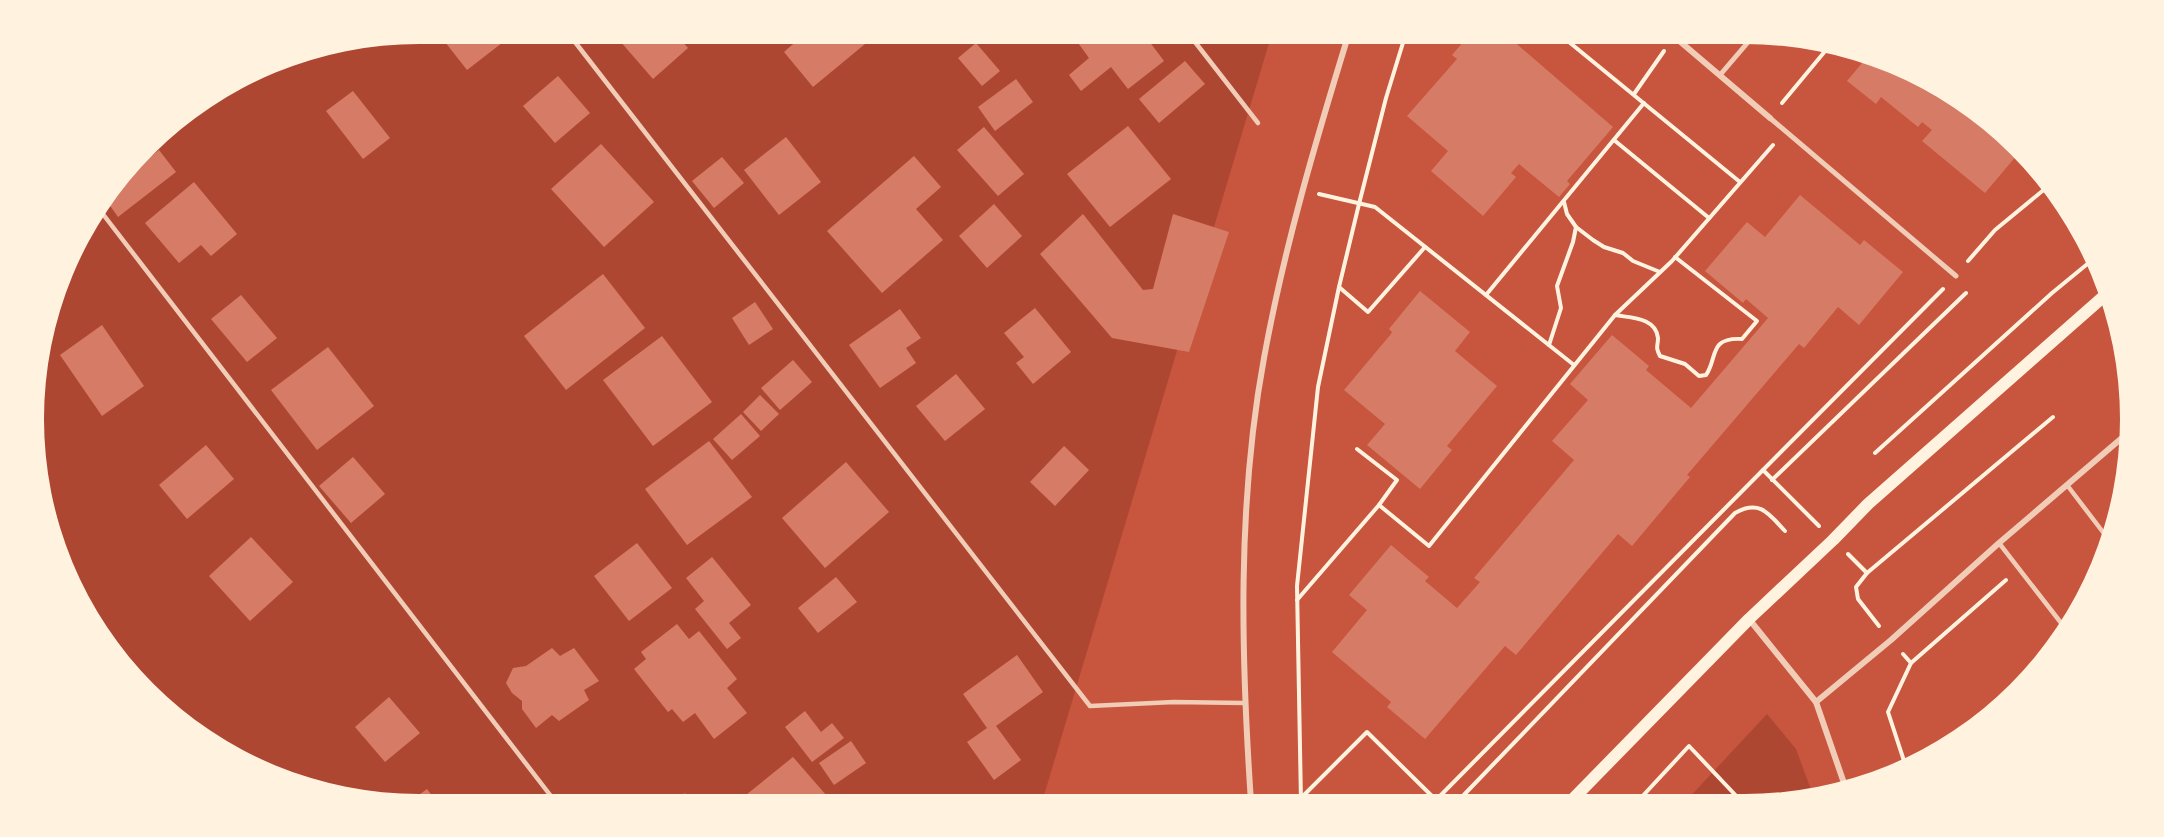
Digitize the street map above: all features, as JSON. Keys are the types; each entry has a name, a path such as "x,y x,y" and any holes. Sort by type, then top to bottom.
{"main road":[{"path":"1578,794 1749,619 1868,504 2101,299"}],"street":[{"path":"1250,794 1244,703 1244,571 1253,433 1264,358 1303,190 1346,44"},
{"path":"1683,44 1956,276"},
{"path":"1720,75 1746,44"},
{"path":"1816,702 1891,640 1999,543 2120,440"},
{"path":"1749,619 1816,702 1843,781"}],"lane":[{"path":"577,44 1090,706 1174,702 1244,703"},
{"path":"1197,44 1258,123"},
{"path":"104,215 549,794"},
{"path":"2067,485 2103,532"},
{"path":"1999,543 2060,622"}],"path":[{"path":"1301,794 1297,600 1318,387 1359,204 1386,98 1403,44"},
{"path":"1572,44 1740,182"},
{"path":"1634,94 1666,44"},
{"path":"1770,118 1824,52"},
{"path":"1486,295 1644,103"},
{"path":"1379,506 1429,546 1615,315 1675,257 1786,131"},
{"path":"1614,140 1709,218"},
{"path":"1303,190 1375,207 1574,365"},
{"path":"1442,794 1956,276 1995,230 2043,190"},
{"path":"1564,201 1567,214 1576,227 1604,247 1623,253 1633,261 1660,272"},
{"path":"1549,345 1561,308 1557,286 1576,227"},
{"path":"1339,287 1368,312 1425,247"},
{"path":"1615,315 1649,322 1655,328 1658,338 1656,348 1660,356 1685,364 1699,376 1706,375 1711,368 1712,356 1719,345 1742,339 1756,321 1675,257"},
{"path":"1875,453 2052,292 2087,264"},
{"path":"1772,480 1968,291"},
{"path":"1911,663 1858,599 1856,587 1867,573 2053,417"},
{"path":"1297,600 1379,506 1397,480 1357,449"},
{"path":"1763,470 1867,573"},
{"path":"1465,794 1735,513 1750,506 1757,507 1770,515 1785,531"},
{"path":"1903,759 1888,712 1911,663 2019,569"},
{"path":"1307,794 1367,732 1430,794"},
{"path":"1644,794 1689,746 1734,794"}],"shaded area":[{"path":"394,44 1269,44 1044,794 418,794 370,790 321,781 253,755 210,730 171,700 153,684 121,647 94,606 72,562 56,516 51,492 44,443 44,394 56,321 72,275 107,210 153,153 210,107 275,72 321,56"},
{"path":"1767,714 1796,749 1810,787 1770,793 1693,794"}],"building":[{"path":"447,44 501,44 467,70"},
{"path":"623,44 685,44 688,48 653,79"},
{"path":"793,44 865,44 813,87 784,52"},
{"path":"977,44 1000,71 982,86 958,58"},
{"path":"1079,44 1151,44 1164,61 1128,89 1111,67 1081,91 1069,75 1089,58"},
{"path":"1462,44 1517,44 1613,127 1567,181 1570,184 1559,197 1519,164 1511,173 1516,177 1483,216 1431,171 1448,151 1407,116 1457,59 1452,55"},
{"path":"1185,61 1205,84 1159,123 1139,99"},
{"path":"1863,62 1911,82 1974,121 2015,157 1985,193 1922,141 1932,130 1922,122 1918,127 1881,97 1876,104 1847,81"},
{"path":"558,76 590,113 555,143 523,106"},
{"path":"1016,79 1033,102 995,131 978,107"},
{"path":"353,91 390,138 363,159 326,111"},
{"path":"1128,126 1171,179 1110,227 1067,174"},
{"path":"984,127 1024,174 998,196 957,150"},
{"path":"786,137 821,182 779,215 744,170"},
{"path":"601,144 654,202 604,247 551,189"},
{"path":"159,150 176,172 118,217 110,206 149,158"},
{"path":"914,156 941,187 916,209 943,240 882,293 827,231"},
{"path":"722,157 744,183 714,208 692,181"},
{"path":"194,182 237,234 211,256 201,245 179,263 145,223"},
{"path":"1800,195 1860,245 1864,240 1903,272 1859,325 1838,307 1804,348 1799,344 1687,475 1690,477 1632,546 1618,534 1516,655 1505,646 1425,739 1387,707 1391,702 1332,652 1367,610 1349,595 1391,545 1429,577 1425,581 1457,608 1480,582 1474,578 1574,460 1552,441 1588,400 1570,384 1612,335 1649,366 1646,370 1691,408 1768,318 1746,299 1743,303 1705,271 1747,222 1765,237"},
{"path":"994,204 1022,236 987,268 959,236"},
{"path":"1083,214 1143,290 1153,289 1173,214 1229,232 1189,352 1112,338 1040,254"},
{"path":"603,274 645,328 566,390 524,336"},
{"path":"1420,291 1470,332 1455,351 1497,386 1447,446 1452,450 1420,489 1367,445 1385,424 1344,390 1391,334 1389,329"},
{"path":"241,295 277,338 247,362 211,319"},
{"path":"755,302 773,329 749,345 732,318"},
{"path":"1035,308 1071,352 1033,384 1016,363 1024,357 1004,333"},
{"path":"900,309 921,338 906,348 916,363 880,388 849,345"},
{"path":"102,325 144,386 102,416 60,355"},
{"path":"662,336 712,402 653,446 603,380"},
{"path":"328,347 374,406 317,450 271,390"},
{"path":"793,360 812,382 780,410 761,388"},
{"path":"956,374 985,409 945,441 916,406"},
{"path":"760,395 779,414 761,431 743,412"},
{"path":"741,414 760,436 732,460 713,439"},
{"path":"709,441 752,497 687,545 645,489"},
{"path":"206,445 234,479 187,519 159,485"},
{"path":"1064,446 1089,470 1055,506 1030,482"},
{"path":"353,457 385,494 351,523 319,486"},
{"path":"846,462 889,512 825,568 782,518"},
{"path":"251,537 293,582 250,621 209,576"},
{"path":"637,543 672,588 629,621 594,576"},
{"path":"712,557 751,605 729,623 741,638 727,649 695,609 704,601 686,578"},
{"path":"836,577 857,602 818,633 798,608"},
{"path":"677,624 689,639 699,631 737,679 727,688 747,713 714,739 695,713 683,722 672,709 668,712 634,669 646,659 641,652"},
{"path":"552,648 560,656 574,648 599,681 584,690 589,700 559,721 552,715 536,728 522,709 522,701 512,693 506,683 513,668 526,666"},
{"path":"1017,655 1043,692 996,726 1021,760 994,780 967,742 987,728 963,694"},
{"path":"389,697 420,733 385,762 355,727"},
{"path":"805,711 821,732 832,723 844,738 812,762 785,727"},
{"path":"851,741 866,763 834,785 819,763"},
{"path":"793,757 825,794 747,794"},
{"path":"427,789 431,794 420,794"}]}
